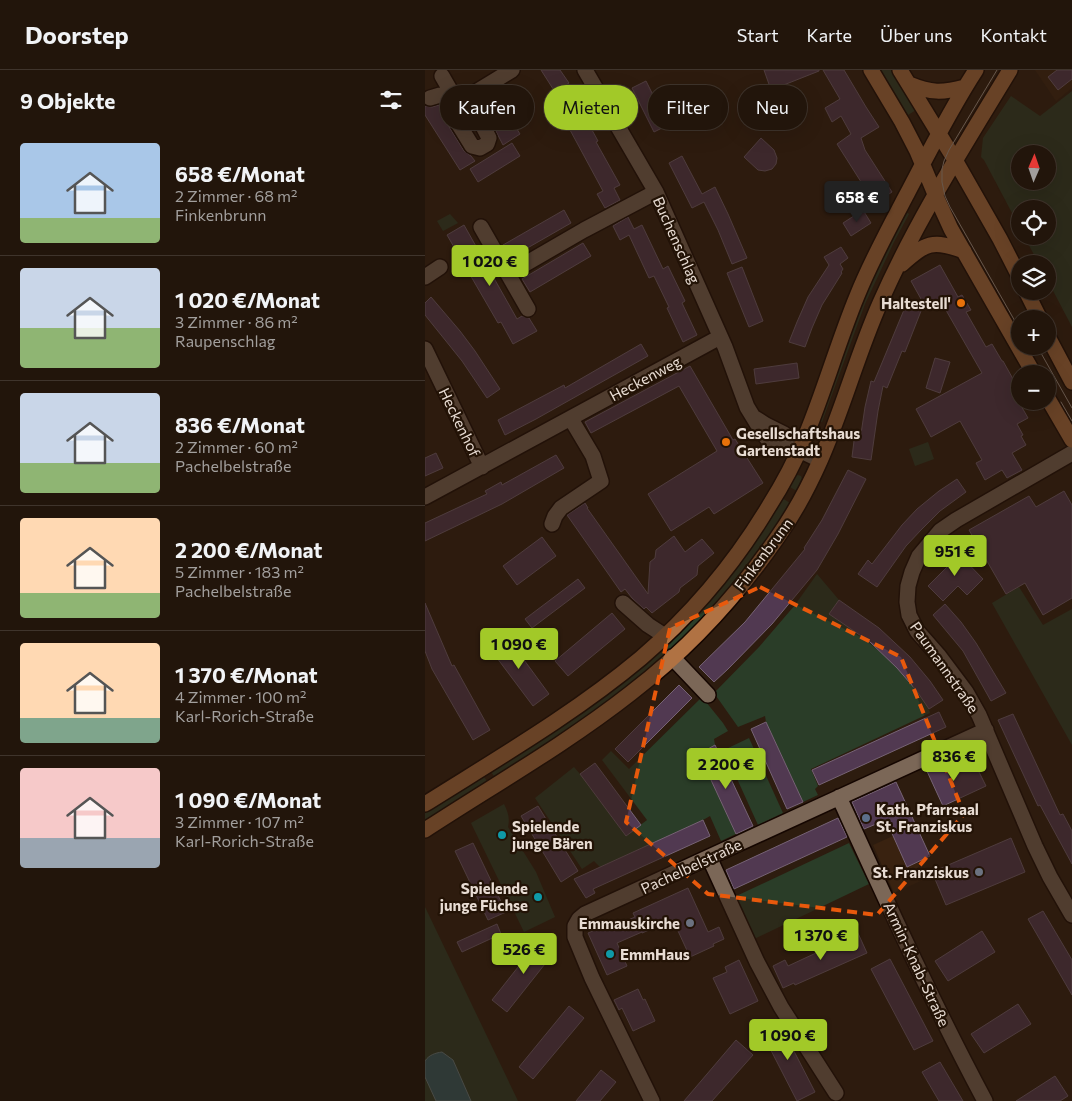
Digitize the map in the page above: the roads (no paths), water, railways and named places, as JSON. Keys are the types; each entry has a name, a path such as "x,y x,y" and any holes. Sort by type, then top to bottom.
{"main road":[{"path":"871,70 908,132 935,194 964,251 1029,365"},
{"path":"900,70 955,160 1011,261"},
{"name":"Finkenbrunn","path":"425,804 527,741 628,668 665,636 702,598 738,553 771,505 799,450 818,404 862,283 939,133 976,70"},
{"name":"Finkenbrunn","path":"425,830 557,745 632,692 712,618 760,561 799,504 820,460 878,307 895,270 935,194 1010,70"},
{"path":"909,84 933,92 943,92 965,87"},
{"path":"895,270 925,246 942,244 964,251"},
{"path":"1056,352 1072,382"},
{"path":"1055,410 1072,440"}],"street":[{"path":"482,85 512,70"},
{"name":"Buchenschlag","path":"585,70 656,192 725,347 747,407 769,441 778,448 799,450 820,460"},
{"path":"441,76 450,85"},
{"path":"430,98 440,95"},
{"path":"508,274 584,230 656,192"},
{"path":"481,227 529,309"},
{"path":"425,277 440,267"},
{"name":"Heckenweg","path":"425,497 720,338"},
{"name":"Heckenhof","path":"425,349 482,467"},
{"path":"552,524 561,508 601,481 593,456 571,419"},
{"name":"Paumannstraße","path":"1072,453 940,531 919,556 908,586 907,602 909,615 917,631 966,692 979,715 1035,846 1050,878 1072,916"},
{"path":"623,603 648,625 665,636"},
{"path":"672,657 708,695"},
{"name":"Pachelbelstraße","path":"652,1101 592,978 575,937 575,926 579,919 585,914 986,730"},
{"name":"Armin-Knab-Straße","path":"839,798 956,1047 985,1101"},
{"path":"709,857 761,971 835,1093"}],"water":[{"path":"442,1052 453,1060 471,1101 436,1101 425,1077 425,1061 428,1057"}],"tram line":[{"path":"997,70 949,150 942,169 942,182 950,207 1011,314"},
{"path":"1042,355 1072,408"},
{"path":"1061,402 1072,421"}],"place":[{"name":"Haltestell'","path":"961,303"},
{"name":"Gesellschaftshaus Gartenstadt","path":"726,442"},
{"name":"Kath. Pfarrsaal St. Franziskus","path":"866,818"},
{"name":"Spielende junge Bären","path":"502,835"},
{"name":"St. Franziskus","path":"979,872"},
{"name":"Spielende junge Füchse","path":"538,897"},
{"name":"Emmauskirche","path":"690,923"},
{"name":"EmmHaus","path":"610,954"}]}
